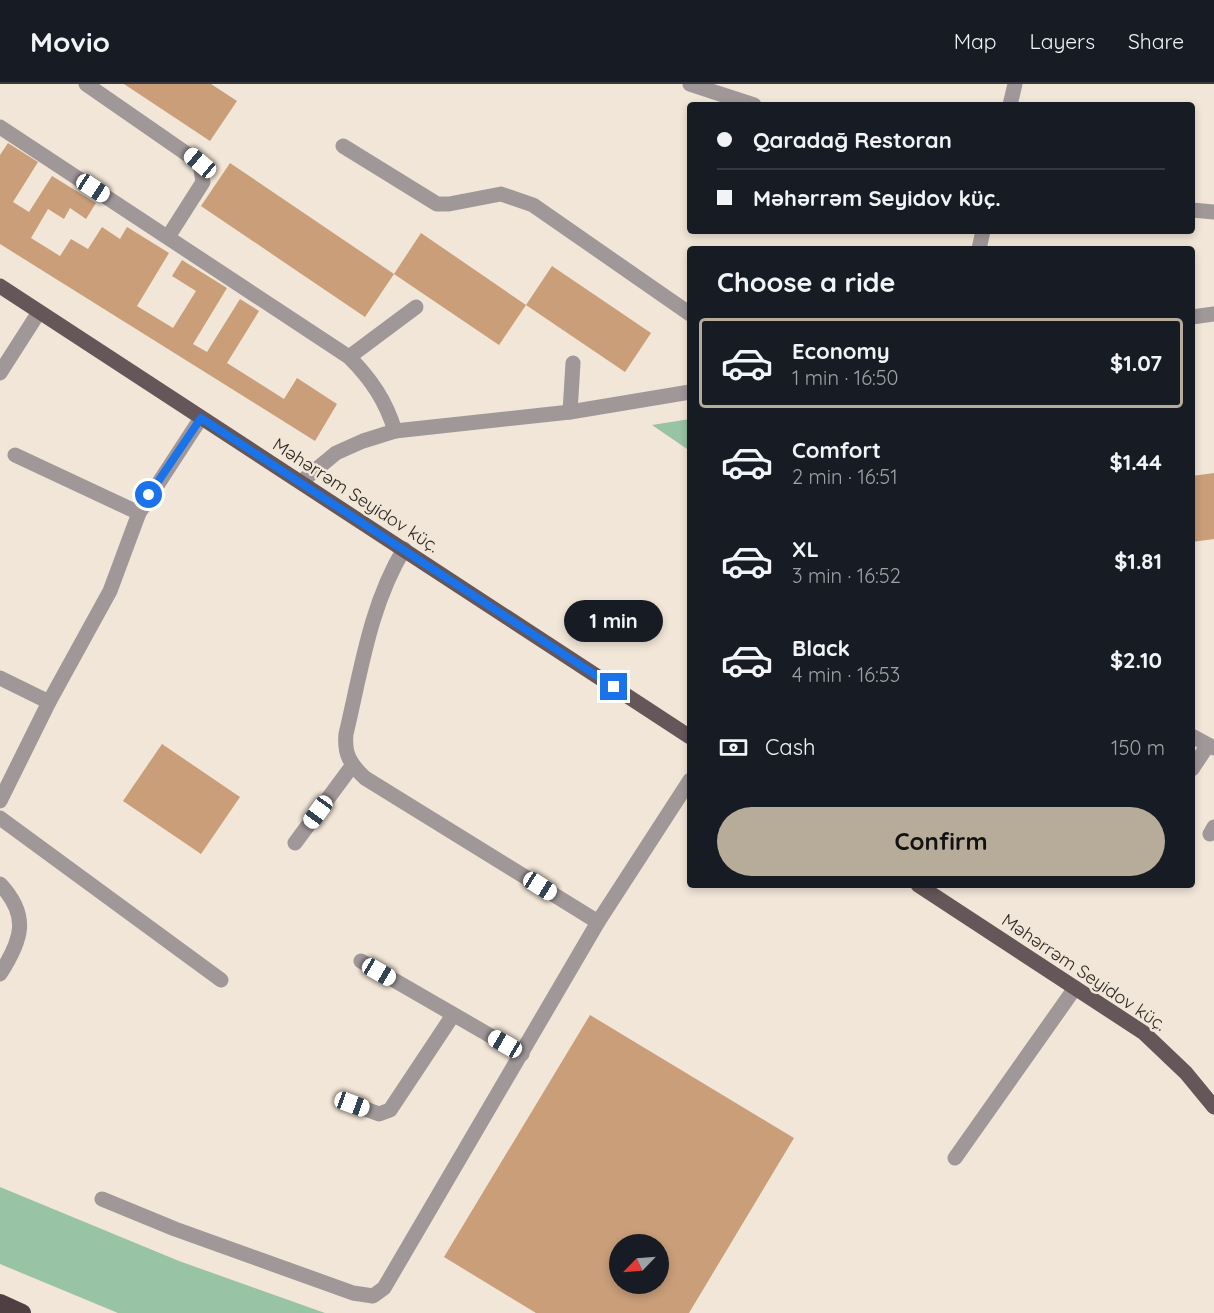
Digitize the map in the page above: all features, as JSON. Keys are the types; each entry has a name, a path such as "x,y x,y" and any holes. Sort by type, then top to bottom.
{"highway":[{"path":"0,1303 22,1313"}],"main road":[{"name":"Məhərrəm Seyidov küç.","path":"0,286 687,735"},
{"name":"Məhərrəm Seyidov küç.","path":"923,888 1144,1033 1163,1050 1214,1107"}],"street":[{"path":"86,84 200,163 203,182 168,237"},
{"path":"690,84 745,102"},
{"path":"1011,102 1015,84"},
{"path":"0,127 349,357 370,379 389,410 395,431"},
{"path":"343,146 437,204 449,204 501,194 533,205 687,312"},
{"path":"1195,210 1214,212"},
{"path":"349,357 416,307"},
{"path":"0,373 39,312"},
{"path":"1195,317 1214,314"},
{"path":"570,412 573,363"},
{"path":"301,483 336,453 363,441 395,431 570,412 687,392"},
{"path":"0,801 49,702 110,591 139,513 201,418"},
{"path":"15,455 139,513"},
{"path":"404,549 390,572 378,602 346,734 344,750 352,766 365,778 598,922"},
{"path":"0,678 49,702"},
{"path":"1195,738 1211,746 1195,765"},
{"path":"295,843 352,766"},
{"path":"102,1199 175,1229 353,1293 373,1296 384,1288 598,922 687,785"},
{"path":"0,818 220,980"},
{"path":"0,884 12,898 20,916 20,932 12,955 0,974"},
{"path":"361,961 522,1054"},
{"path":"955,1158 1075,988"},
{"path":"352,1104 379,1114 390,1110 453,1015"}],"green space":[{"path":"687,419 687,449 652,425"},
{"path":"0,1187 179,1261 325,1313 118,1313 0,1264"}],"building":[{"path":"124,84 211,84 237,101 210,141"},
{"path":"8,143 38,162 13,202 29,212 52,176 96,203 86,219 70,208 64,219 48,209 31,238 60,256 71,239 88,249 102,227 120,239 127,227 169,253 137,306 173,328 196,291 172,276 182,260 227,288 193,344 207,352 240,299 259,311 227,363 284,399 297,378 337,404 315,441 0,244 0,155"},
{"path":"230,163 394,274 365,317 201,206"},
{"path":"421,233 526,305 499,345 394,274"},
{"path":"552,266 651,333 625,372 526,305"},
{"path":"1214,473 1214,539 1195,542 1195,476"},
{"path":"162,744 240,797 201,854 123,801"},
{"path":"590,1015 794,1138 689,1313 536,1313 444,1257"}],"route":[{"path":"149,495 201,418 614,687"}]}
